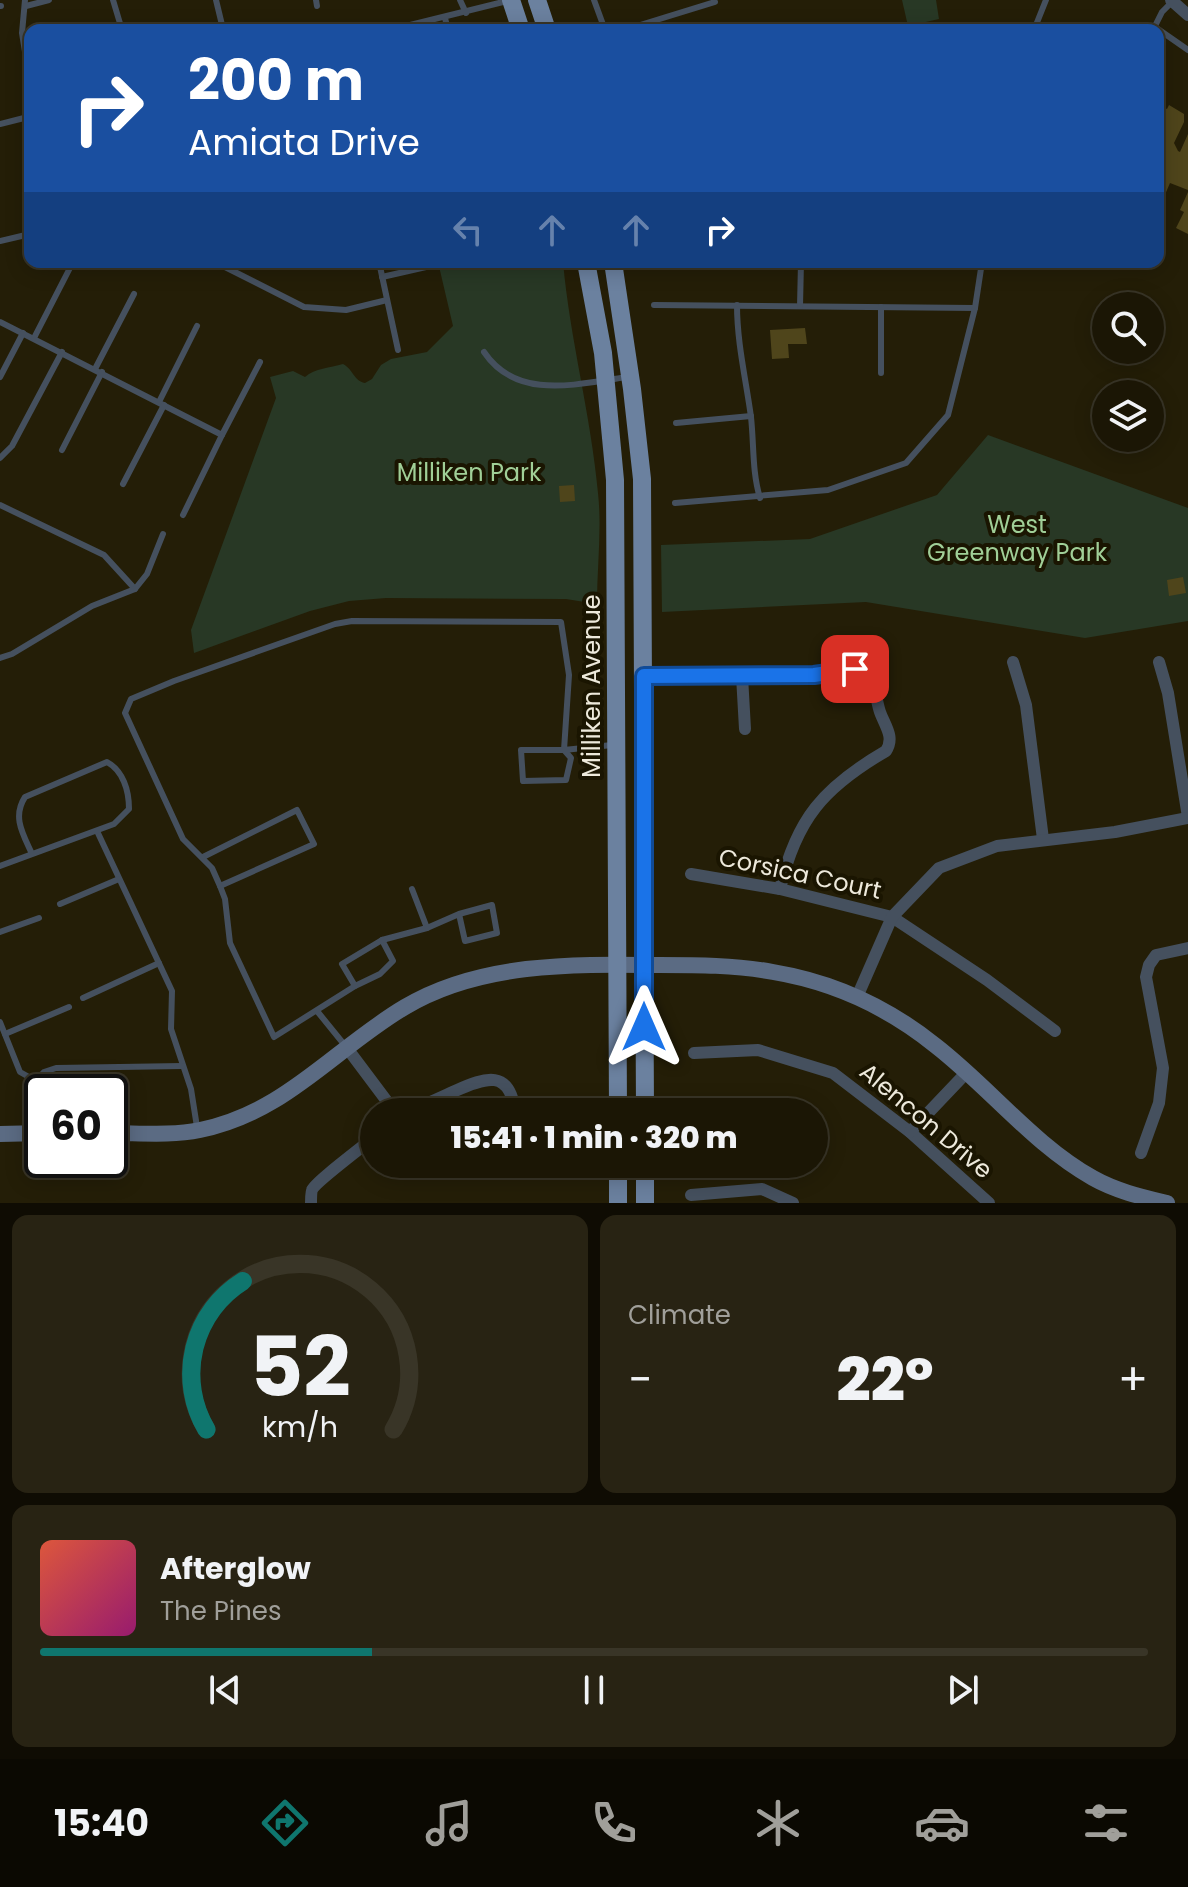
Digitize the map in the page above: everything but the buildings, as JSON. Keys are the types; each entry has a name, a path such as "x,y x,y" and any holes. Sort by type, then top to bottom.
{"main road":[{"path":"511,0 519,24"},
{"path":"537,0 545,24"},
{"name":"Milliken Avenue","path":"587,268 606,380 615,480 618,1098"},
{"path":"614,268 631,377 642,479 645,1098"},
{"path":"618,1178 618,1203"},
{"path":"645,1178 645,1203"}],"street":[{"path":"1172,1 1188,15"},
{"path":"1013,662 1026,705 1043,839"},
{"path":"857,997 892,917 939,868 997,846 1115,832 1188,817 1168,693 1159,662"},
{"path":"644,676 814,675 864,670 869,676 891,744 817,803 794,839 780,889"},
{"path":"742,676 745,729"},
{"name":"Corsica Court","path":"691,874 780,889 892,917 987,980 1055,1031"},
{"path":"1141,1153 1159,1103 1163,1068 1146,977 1156,955 1188,948"},
{"path":"128,1133 198,1131 228,1124 260,1111 291,1093 406,1006 491,975 540,967 727,966 811,981 857,997 898,1019 967,1072 1063,1159 1095,1179 1132,1195 1167,1203"},
{"path":"347,1048 384,1098"},
{"name":"Alencon Drive","path":"694,1053 758,1050 833,1073 910,1132 989,1203"},
{"path":"910,1132 967,1072"},
{"path":"439,1098 484,1078 500,1081 512,1091 513,1098"},
{"path":"0,1134 24,1133"},
{"path":"311,1197 321,1178 360,1149"},
{"path":"691,1195 762,1189 793,1203"}],"lane":[{"path":"24,45 25,3 49,0"},
{"path":"113,0 120,24"},
{"path":"216,0 222,24"},
{"path":"460,0 466,13"},
{"path":"418,24 511,0"},
{"path":"594,0 603,24"},
{"path":"644,24 714,0"},
{"path":"1036,24 1046,0"},
{"path":"1156,24 1172,1"},
{"path":"445,18 446,24"},
{"path":"1164,34 1188,50"},
{"path":"0,124 24,118"},
{"path":"0,241 24,235"},
{"path":"34,338 70,268"},
{"path":"227,268 304,307 346,310 387,300"},
{"path":"380,268 398,350"},
{"path":"382,277 422,268"},
{"path":"800,306 801,268"},
{"path":"675,503 828,490 906,463 948,415 975,308 981,268"},
{"path":"62,450 134,294"},
{"path":"654,305 975,308"},
{"path":"737,305 760,498"},
{"path":"881,307 881,373"},
{"path":"0,322 222,435"},
{"path":"123,484 197,326"},
{"path":"0,377 23,333"},
{"path":"0,458 12,446 62,352"},
{"path":"484,352 493,365 510,378 531,386 631,377"},
{"path":"183,515 260,362"},
{"path":"676,423 751,416"},
{"path":"0,505 104,555 135,589"},
{"path":"0,658 12,654 92,606 135,589 147,574 163,534"},
{"path":"382,940 393,961 380,974 355,986 274,1037 230,943 225,899 220,886 203,857 183,839 125,713 131,699 335,624 352,621 561,622 569,675 564,750 571,758 566,780 523,781 521,750 564,750 616,745"},
{"path":"0,866 114,824 129,809 129,798 117,768 107,762 25,797 17,819 32,854"},
{"path":"203,857 297,810 314,844 220,886"},
{"path":"97,831 172,991 171,1029 191,1089 198,1131"},
{"path":"60,904 119,879"},
{"path":"412,889 427,928"},
{"path":"355,986 342,964 382,940 427,928 459,914 492,905 497,933 465,941 459,914"},
{"path":"0,932 39,918"},
{"path":"83,998 159,963"},
{"path":"5,1034 69,1007"},
{"path":"317,1011 347,1048"},
{"path":"0,1022 20,1072 36,1081 44,1072 56,1068 182,1066"}],"green space":[{"path":"902,0 936,0 939,19 908,24"},
{"name":"Milliken Park","path":"439,268 564,268 598,493 597,604 566,599 386,598 349,601 310,611 194,653 191,630 276,398 270,377 293,371 305,377 318,370 343,364 365,383 391,359 427,352 453,326"},
{"name":"West Greenway Park","path":"988,435 1188,508 1188,621 1085,638 866,602 662,612 661,545 810,539 937,495"}],"route":[{"path":"644,1027 644,676 814,675 855,669"}]}
